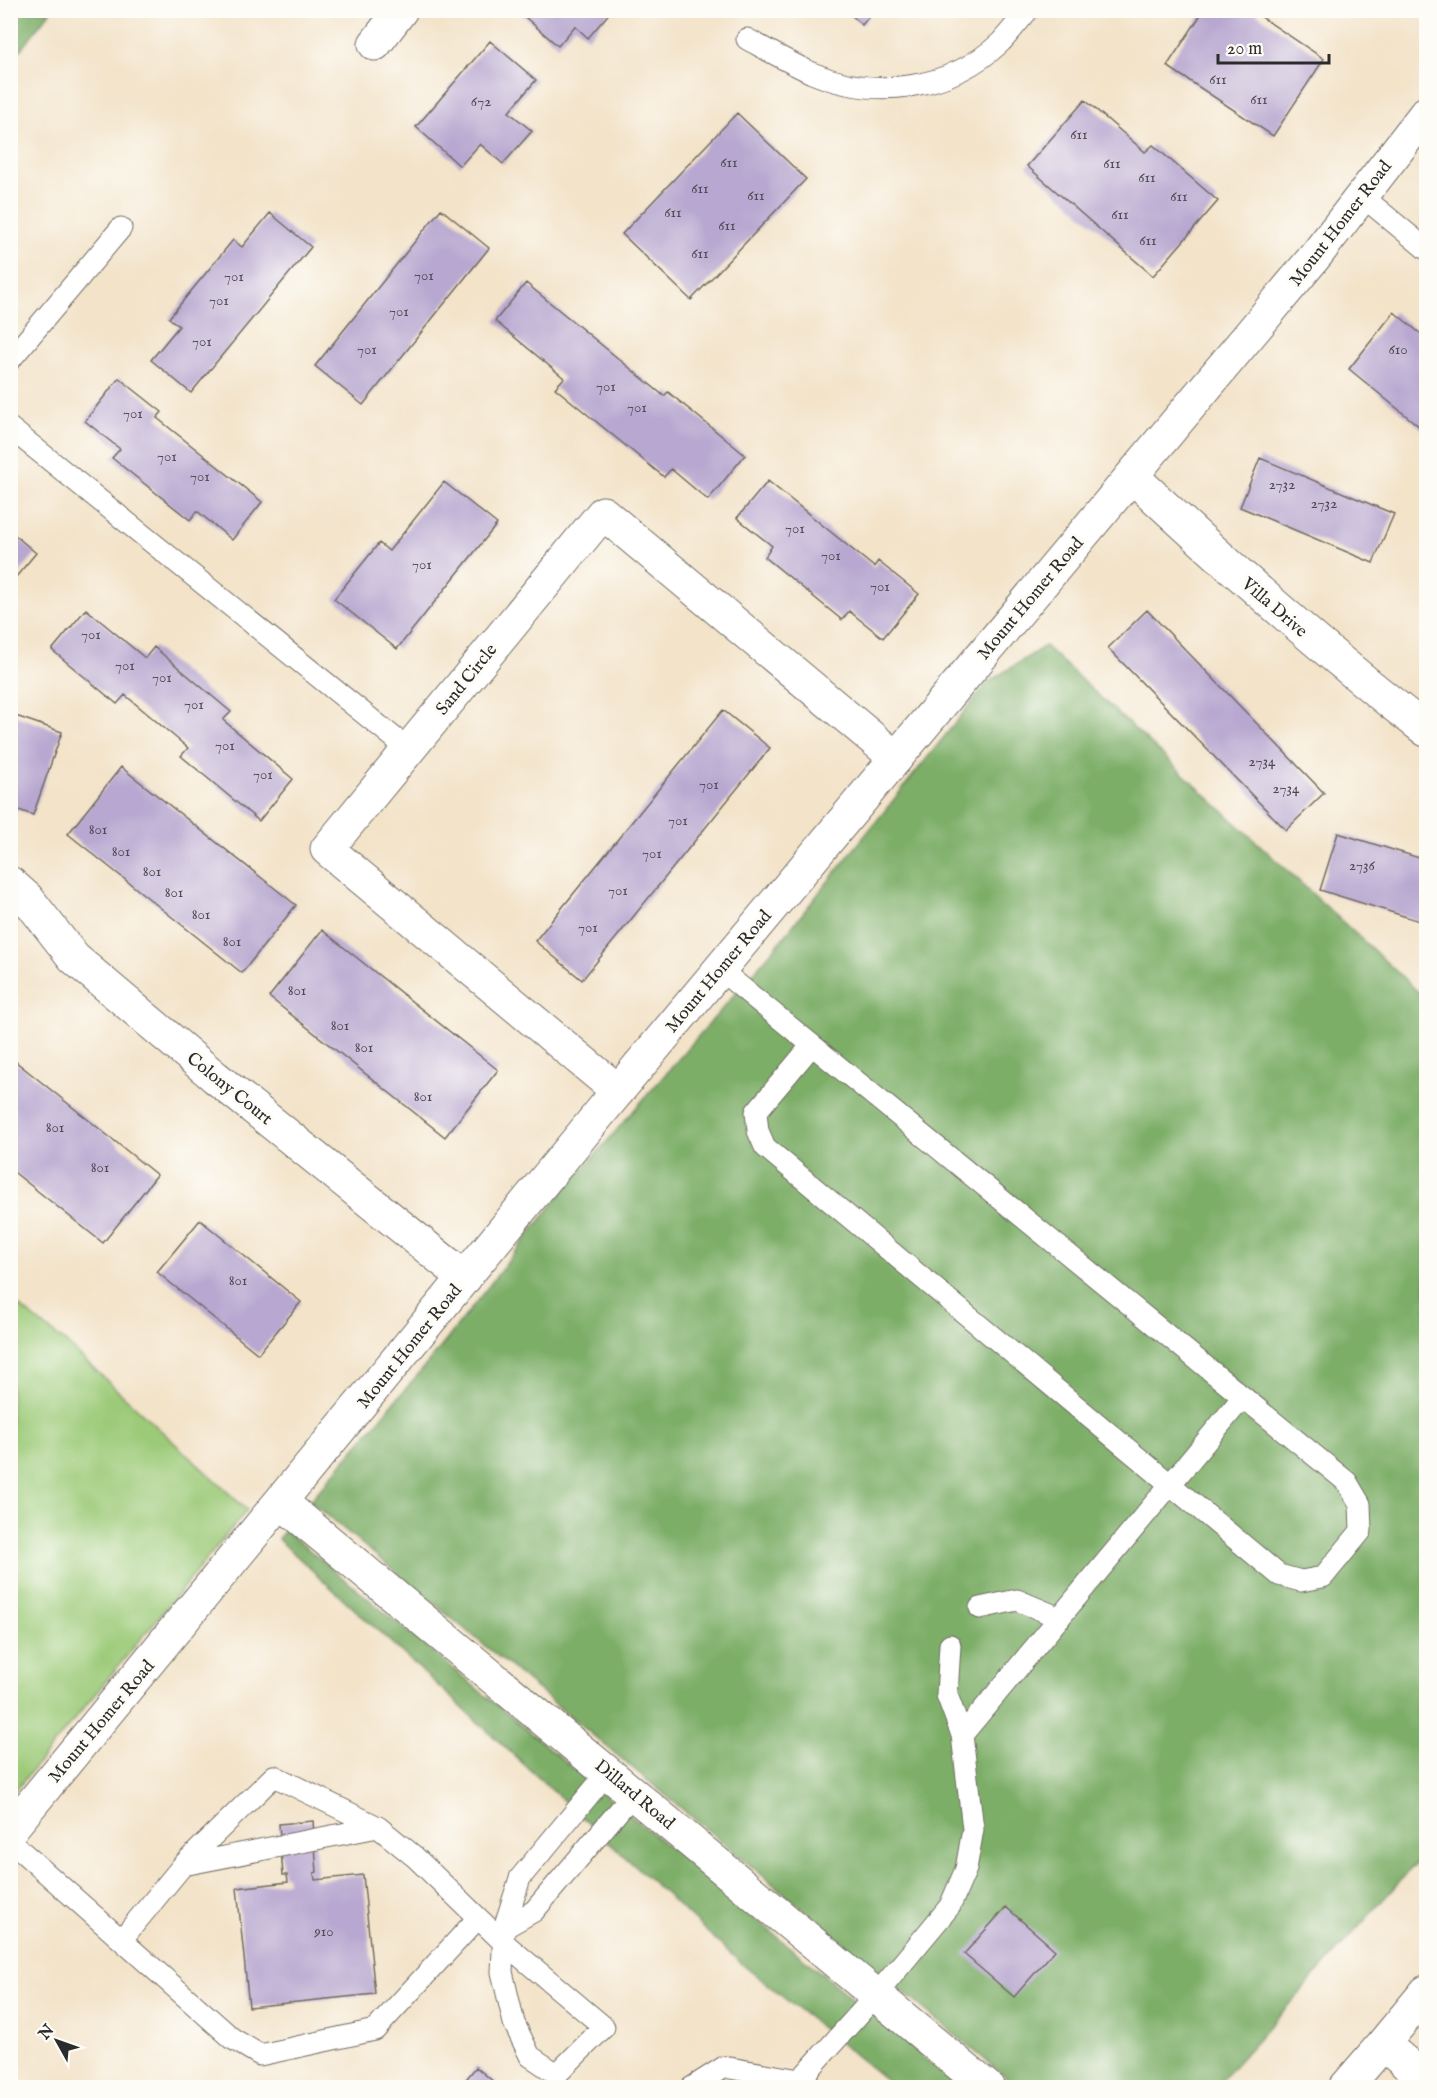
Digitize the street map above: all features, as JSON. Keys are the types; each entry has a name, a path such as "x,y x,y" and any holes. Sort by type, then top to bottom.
{"street":[{"path":"375,44 401,10"},
{"name":"Mount Homer Road","path":"10,1830 719,969 1317,254 1426,112"},
{"name":"Villa Drive","path":"1132,476 1254,590 1426,730"},
{"name":"Sand Circle","path":"618,1091 327,849 603,513 896,758"},
{"name":"Colony Court","path":"10,883 27,898 74,958 215,1077 465,1278"},
{"name":"Dillard Road","path":"281,1502 988,2088"},
{"path":"1346,2088 1426,1992"},
{"path":"1383,2044 1426,2079"}],"lane":[{"path":"747,39 813,74 856,86 892,89 926,85 958,72 1000,43 1028,10"},
{"path":"1362,196 1426,249"},
{"path":"10,360 121,228"},
{"path":"10,428 408,749"},
{"path":"719,969 1347,1482 1360,1504 1361,1531 1323,1577 1301,1581 1279,1575 765,1147 758,1131 756,1112 812,1045"},
{"path":"962,1735 1243,1397"},
{"path":"980,1608 1017,1600 1060,1618"},
{"path":"691,2088 724,2067 802,2084 950,1906 966,1869 974,1830 962,1735 947,1695 950,1646"},
{"path":"122,1939 183,1865 274,1776 378,1827 415,1857 478,1918 504,1935 604,2027 556,2074 530,2056 514,2023 502,1972 504,1935 520,1878 608,1773"},
{"path":"504,1935 534,1911 634,1793"},
{"path":"183,1865 378,1827"},
{"path":"10,1841 233,2039 260,2055 375,2030 478,1918"}],"green space":[{"path":"10,11 51,11 11,62"},
{"path":"1045,646 1426,999 1426,1852 1215,2087 1018,2087 310,1501 437,1352 556,1200 774,949 988,682"},
{"path":"11,1300 64,1341 247,1510 11,1796"},
{"path":"285,1530 959,2087 895,2087 743,1965 278,1539"}],"building":[{"path":"517,10 612,10 588,38 575,26 558,46"},
{"path":"846,10 874,10 862,25"},
{"path":"1204,10 1251,10 1324,59 1273,136 1167,66"},
{"path":"490,41 536,80 509,112 532,131 503,164 480,144 460,166 416,127"},
{"path":"1085,100 1145,152 1153,145 1218,201 1153,276 1027,166"},
{"path":"737,113 806,179 691,300 622,234"},
{"path":"441,209 489,248 363,405 315,366"},
{"path":"270,213 311,247 191,393 151,360 179,326 169,318 233,240 242,247"},
{"path":"526,283 664,396 668,392 745,455 708,500 671,469 664,477 555,388 564,378 495,321"},
{"path":"1394,312 1426,338 1426,432 1349,369"},
{"path":"119,378 162,412 157,418 262,502 232,540 197,511 190,520 112,458 120,449 85,421"},
{"path":"1260,458 1394,514 1373,563 1240,507"},
{"path":"768,481 874,567 878,561 919,594 883,638 849,611 842,620 765,557 772,546 737,518"},
{"path":"444,482 497,524 397,649 334,599 379,543 389,551"},
{"path":"10,531 36,553 10,584"},
{"path":"86,609 145,658 154,647 231,712 223,720 293,779 259,821 181,756 188,748 125,695 117,704 52,650"},
{"path":"1147,610 1324,793 1286,830 1108,648"},
{"path":"723,710 770,748 582,980 535,941"},
{"path":"10,714 62,732 33,815 10,807"},
{"path":"121,767 296,905 242,973 68,834"},
{"path":"1338,833 1426,860 1426,923 1320,890"},
{"path":"322,930 498,1070 445,1137 269,997"},
{"path":"10,1057 157,1175 103,1243 10,1169"},
{"path":"200,1220 301,1302 258,1354 157,1272"},
{"path":"313,1821 317,1872 314,1873 315,1880 363,1875 375,1994 249,2007 237,1888 288,1882 287,1875 283,1875 279,1824"},
{"path":"1006,1907 1055,1950 1014,1997 964,1954"},
{"path":"476,2067 501,2088 459,2088"}]}
